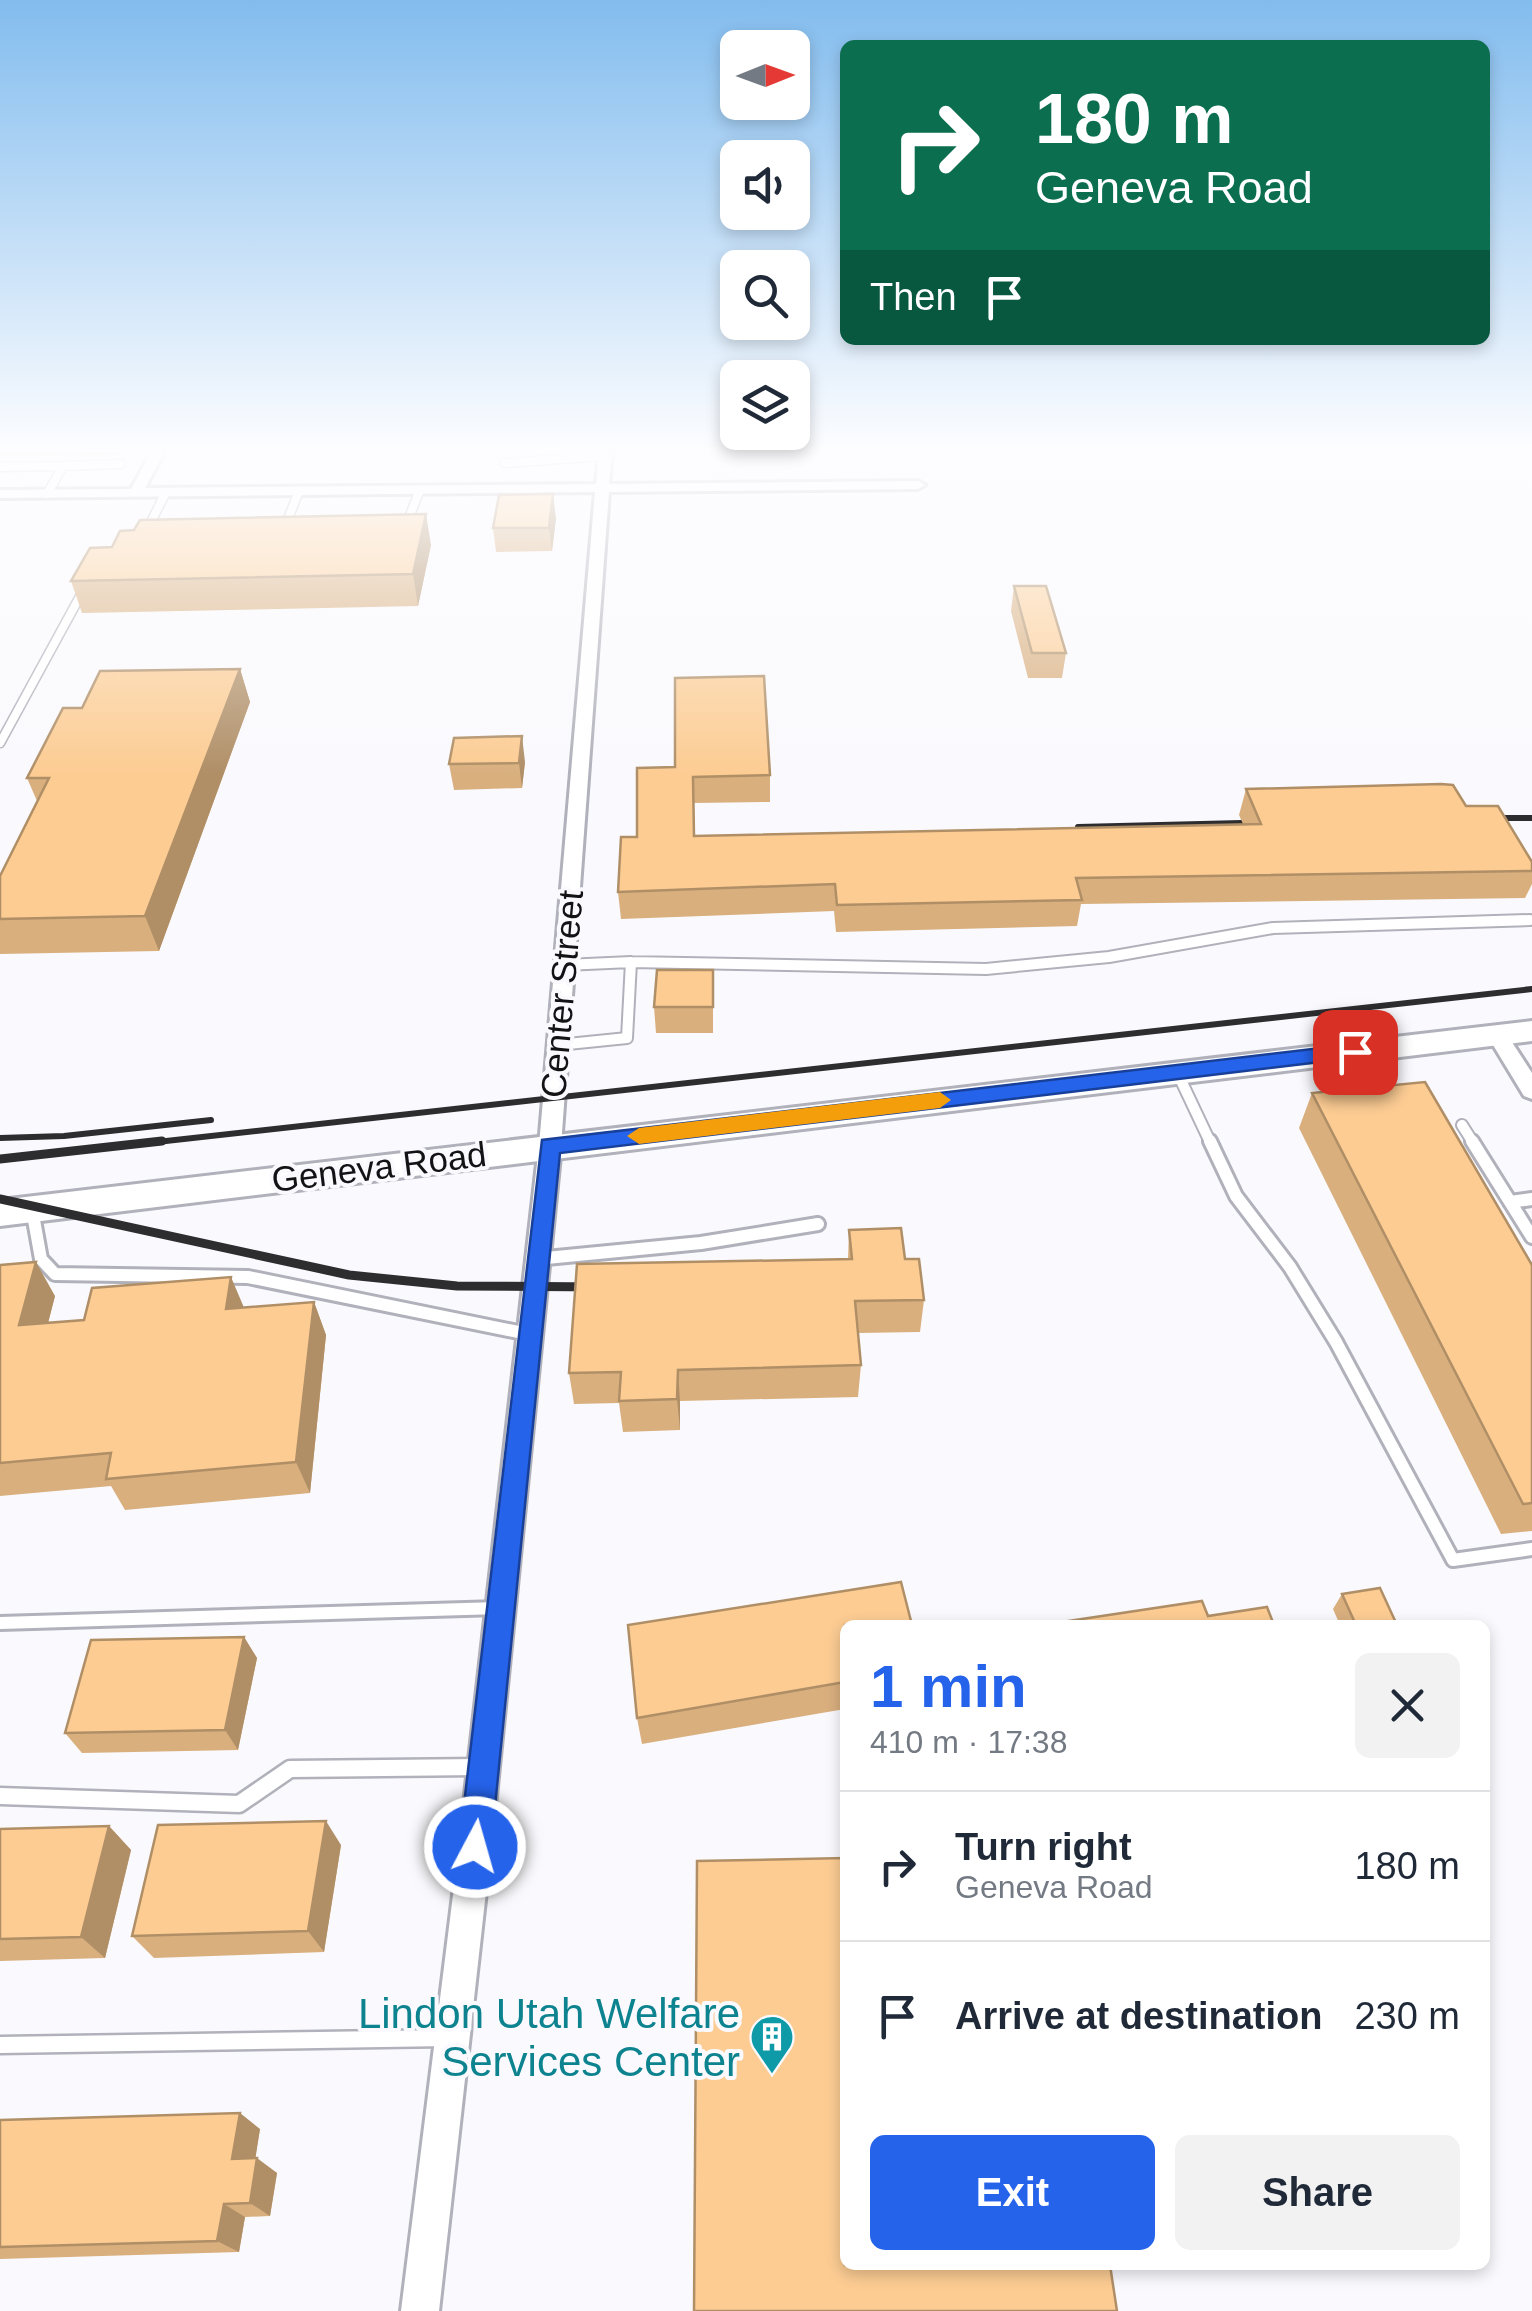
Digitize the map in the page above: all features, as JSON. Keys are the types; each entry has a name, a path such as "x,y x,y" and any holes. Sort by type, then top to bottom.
{"main road":[{"name":"Geneva Road","path":"16,1211 1532,1031"}],"street":[{"name":"Center Street","path":"420,2311 550,1146 597,559"},
{"path":"1496,1035 1532,1091"}],"lane":[{"path":"0,743 86,585"},
{"path":"565,965 631,962 986,968 1110,957 1272,928 1530,920"},
{"path":"558,1045 627,1038 631,962"},
{"path":"1177,1072 1236,1196 1290,1267 1336,1342 1453,1560 1532,1550"},
{"path":"1462,1125 1532,1238"},
{"path":"1510,1202 1532,1199"},
{"path":"16,1211 41,1259 55,1274 248,1277 528,1334"},
{"path":"536,1259 701,1243 818,1224"},
{"path":"0,1623 499,1608"},
{"path":"0,1796 239,1804 290,1770 483,1766"},
{"path":"0,2044 452,2038"}],"building":[{"path":"84,559 416,559 413,574 71,581"},
{"path":"1014,586 1046,586 1066,653 1032,653"},
{"path":"240,669 145,916 0,919 0,876 49,778 27,778 63,708 82,708 100,671"},
{"path":"764,676 770,775 693,777 694,836 1261,824 1246,789 1441,784 1453,785 1466,806 1498,806 1532,862 1532,871 1076,878 1082,900 837,905 835,884 618,892 621,837 637,837 637,768 675,767 675,678"},
{"path":"522,736 519,763 449,764 454,738"},
{"path":"657,970 713,970 713,1007 654,1007"},
{"path":"1425,1082 1532,1265 1532,1503 1523,1504 1312,1093"},
{"path":"901,1228 905,1259 919,1259 924,1300 855,1301 861,1365 678,1370 677,1399 619,1401 621,1372 569,1373 577,1264 852,1259 849,1230"},
{"path":"36,1262 19,1325 84,1320 92,1288 231,1277 226,1309 314,1302 296,1462 106,1479 111,1453 0,1463 0,1265"},
{"path":"901,1582 911,1620 840,1620 840,1683 637,1718 628,1625"},
{"path":"1380,1588 1395,1620 1354,1620 1342,1594"},
{"path":"1202,1601 1208,1616 1267,1607 1272,1620 1075,1620"},
{"path":"244,1637 225,1730 65,1733 91,1640"},
{"path":"326,1821 308,1931 132,1936 158,1825"},
{"path":"109,1826 81,1937 0,1939 0,1829"},
{"name":"Lindon Utah Welfare Services Center","path":"840,1858 840,2270 1111,2270 1117,2311 694,2311 697,1861"},
{"path":"240,2113 232,2159 257,2158 250,2203 224,2204 217,2241 0,2247 0,2120"}],"railway":[{"path":"1477,818 1532,818"},
{"path":"1078,827 1242,823"},
{"path":"139,1144 1532,989"},
{"path":"0,1138 64,1136 211,1120"},
{"path":"0,1159 162,1141"},
{"path":"0,1199 349,1275 457,1286 603,1287"}],"slow traffic":[{"path":"639,1136 940,1100"}],"place":[{"name":"Lindon Utah Welfare Services Center","path":"772,2075"}],"route":[{"path":"475,1847 550,1146 1355,1052"}]}
